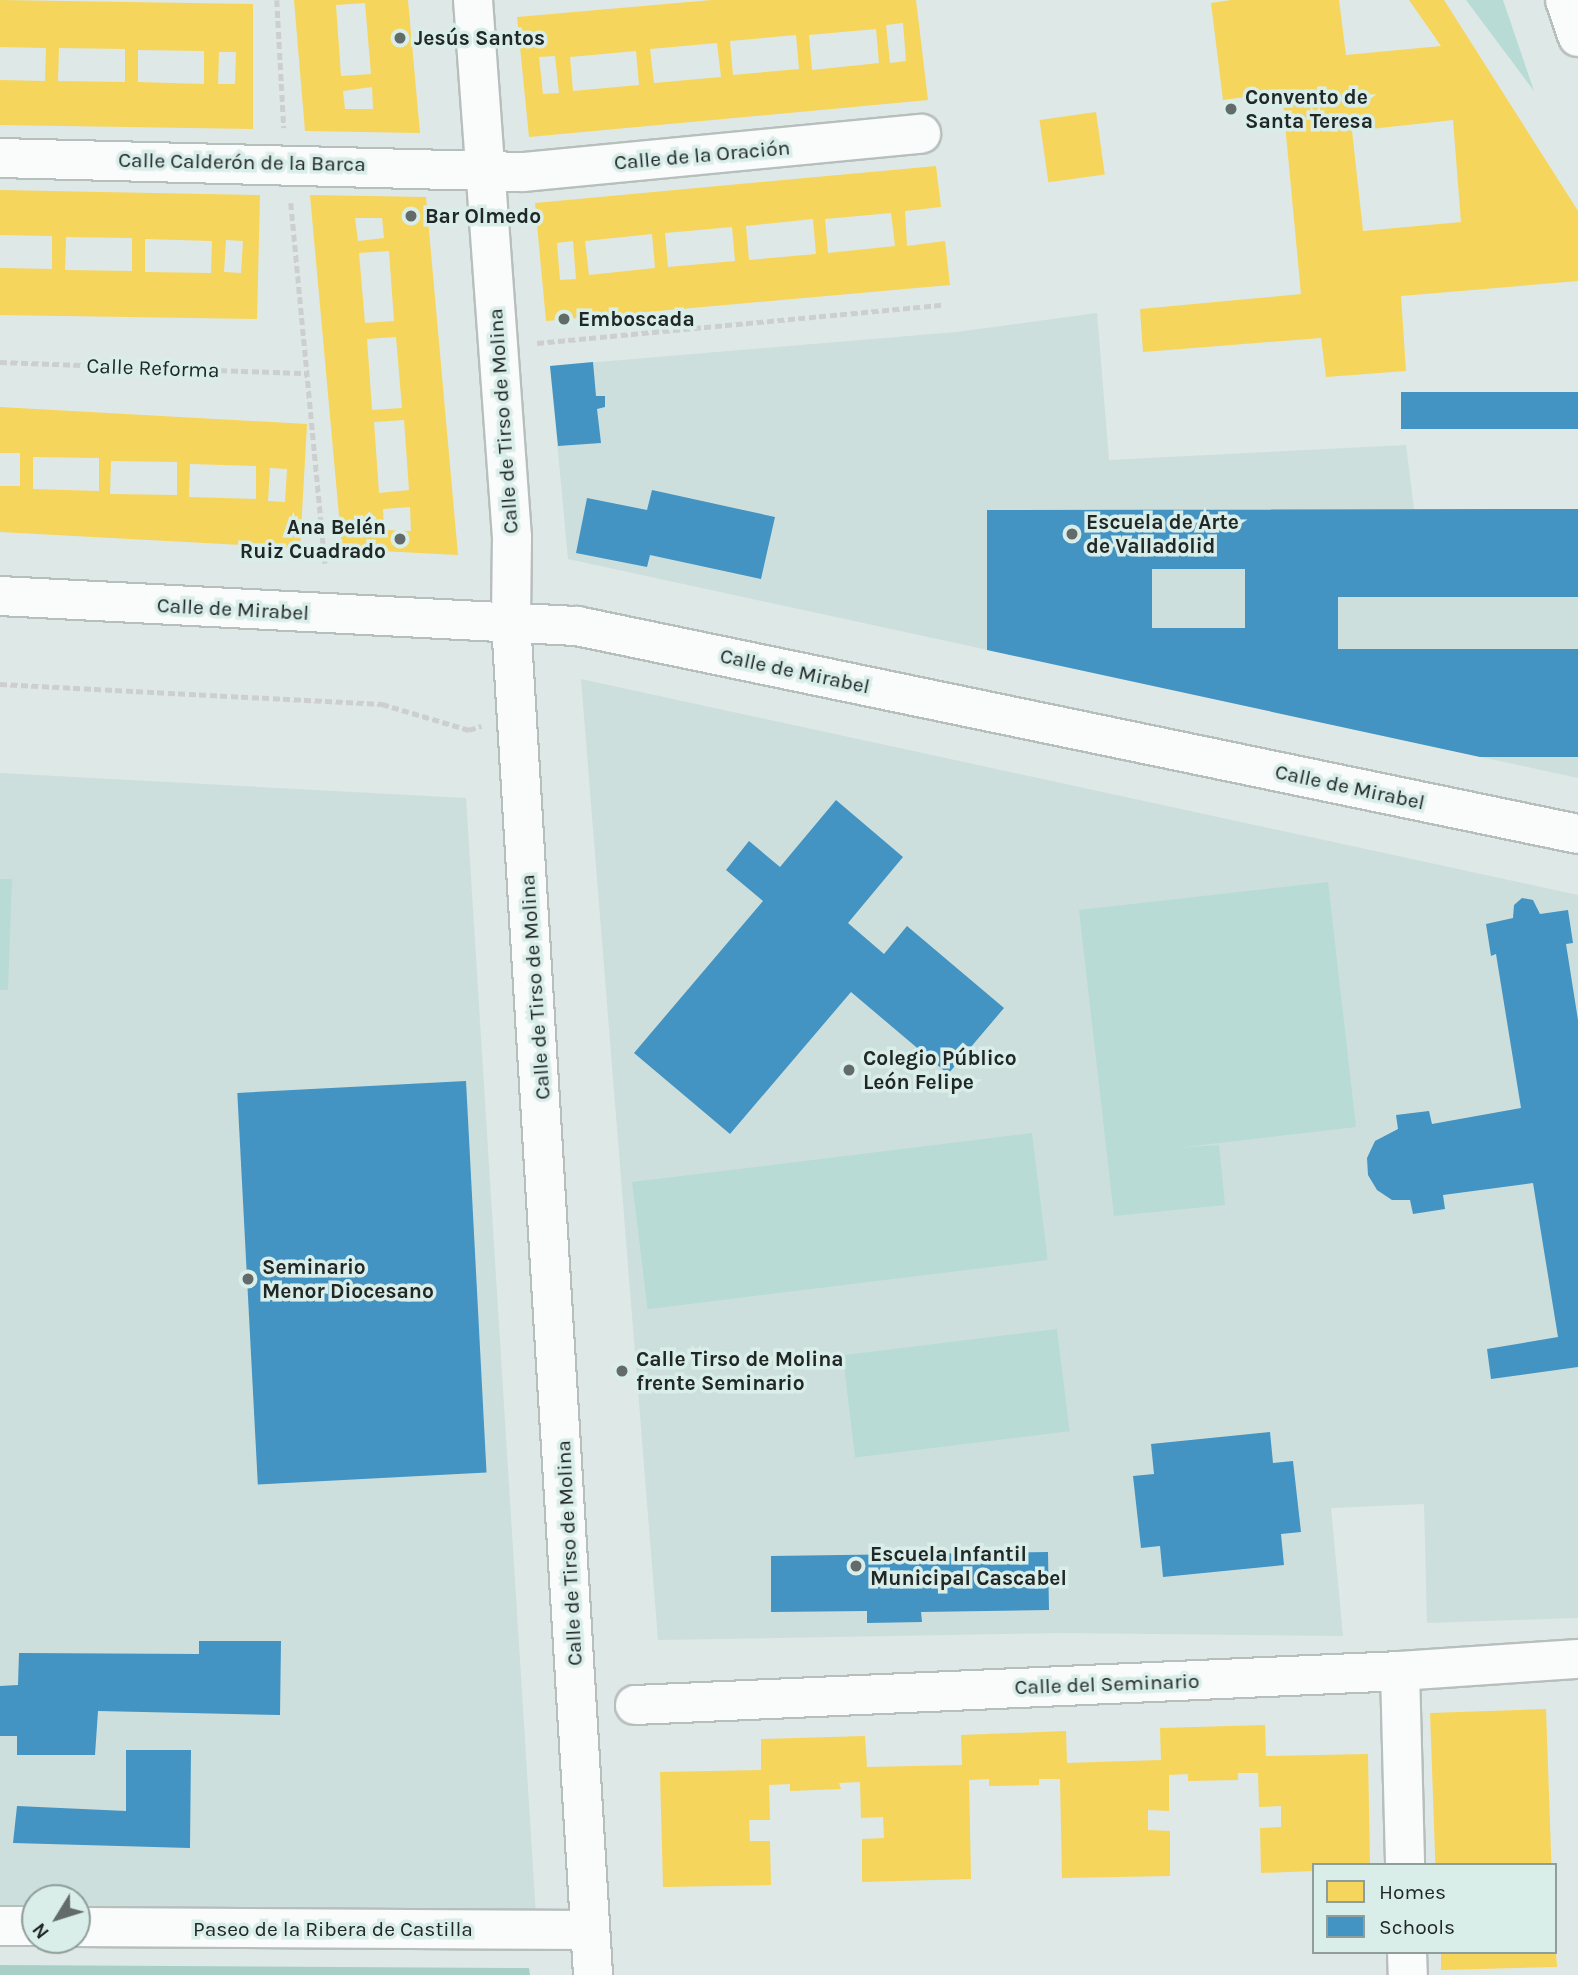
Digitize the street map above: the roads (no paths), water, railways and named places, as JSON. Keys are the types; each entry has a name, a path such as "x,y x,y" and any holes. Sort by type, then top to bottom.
{"street":[{"name":"Calle de Tirso de Molina","path":"473,0 483,170 512,537 511,622 595,1960"},
{"path":"1565,0 1578,37"},
{"name":"Calle de la Oración","path":"483,170 523,172 921,134"},
{"name":"Calle Calderón de la Barca","path":"0,158 286,162 483,170"},
{"name":"Calle de Mirabel","path":"0,596 511,622 594,629 1578,834"},
{"name":"Calle del Seminario","path":"635,1705 1400,1671 1578,1659"},
{"path":"1400,1671 1405,1863"},
{"path":"0,1926 21,1926"},
{"name":"Paseo de la Ribera de Castilla","path":"91,1928 595,1960"},
{"path":"1407,1954 1408,1975"}],"place":[{"name":"Jesús Santos","path":"400,38"},
{"name":"Convento de Santa Teresa","path":"1231,109"},
{"name":"Bar Olmedo","path":"411,216"},
{"name":"Emboscada","path":"564,319"},
{"name":"Escuela de Arte de Valladolid","path":"1072,534"},
{"name":"Ana Belén Ruiz Cuadrado","path":"400,539"},
{"name":"Colegio Público León Felipe","path":"849,1070"},
{"name":"Seminario Menor Diocesano","path":"248,1279"},
{"name":"Calle Tirso de Molina frente Seminario","path":"622,1371"},
{"name":"Escuela Infantil Municipal Cascabel","path":"856,1566"}]}
